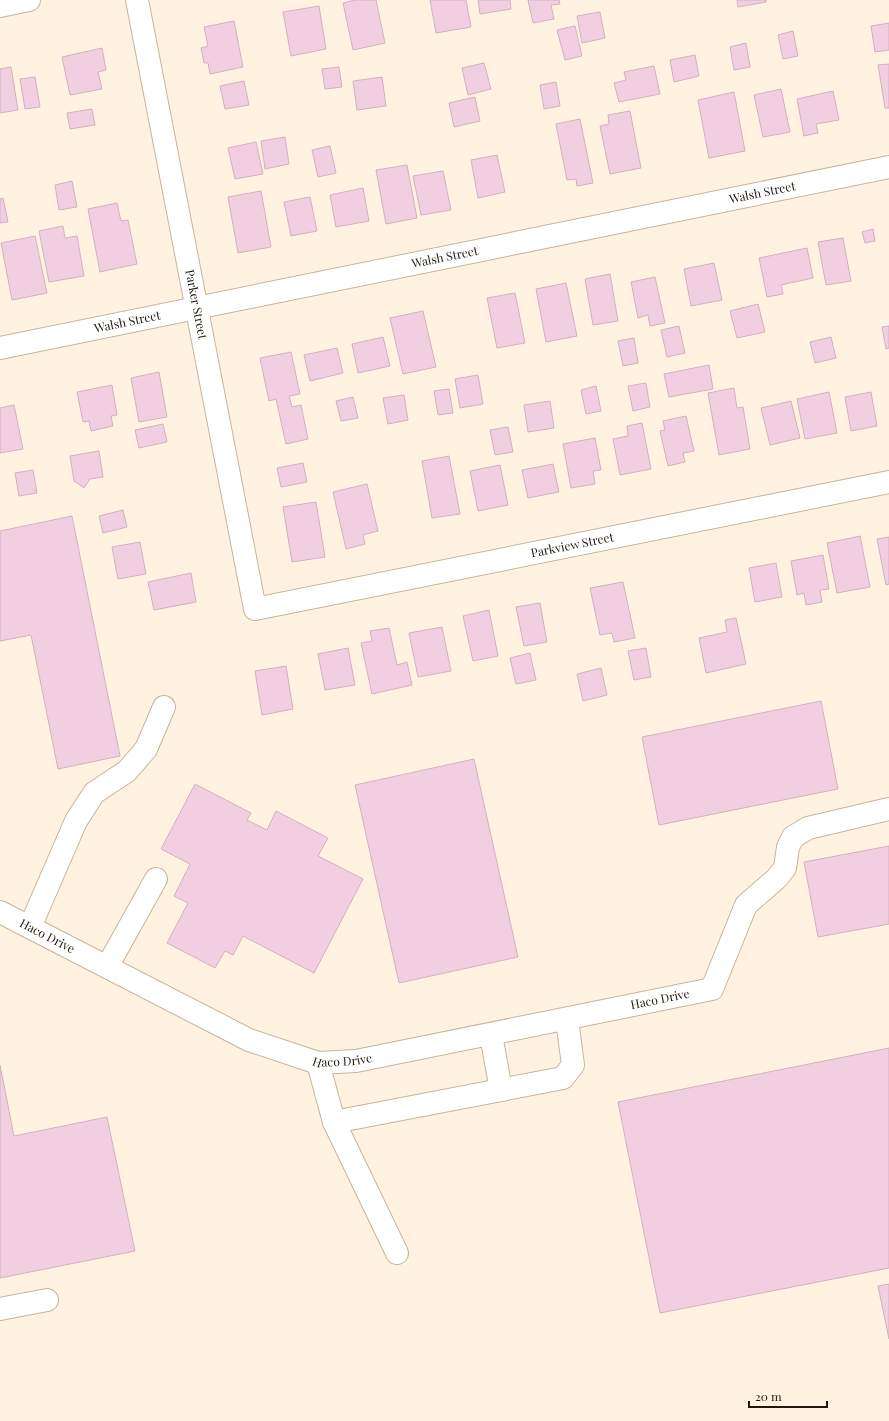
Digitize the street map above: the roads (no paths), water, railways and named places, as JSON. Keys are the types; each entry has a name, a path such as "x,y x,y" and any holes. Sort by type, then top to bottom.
{"street":[{"path":"0,6 29,0"},
{"name":"Parker Street","path":"137,0 255,609"},
{"name":"Walsh Street","path":"0,348 889,167"},
{"name":"Parkview Street","path":"255,609 889,482"},
{"path":"30,927 76,820 94,793 127,771 146,749 164,707"},
{"name":"Haco Drive","path":"0,912 249,1040 318,1063 356,1061 567,1020 712,989 746,905 776,879 785,868 788,846 793,837 808,828 889,809"},
{"path":"107,967 156,879"},
{"path":"334,1122 563,1078 573,1065 567,1020"},
{"path":"491,1035 501,1090"},
{"path":"318,1063 334,1122 397,1252"},
{"path":"0,1309 46,1300"}]}
